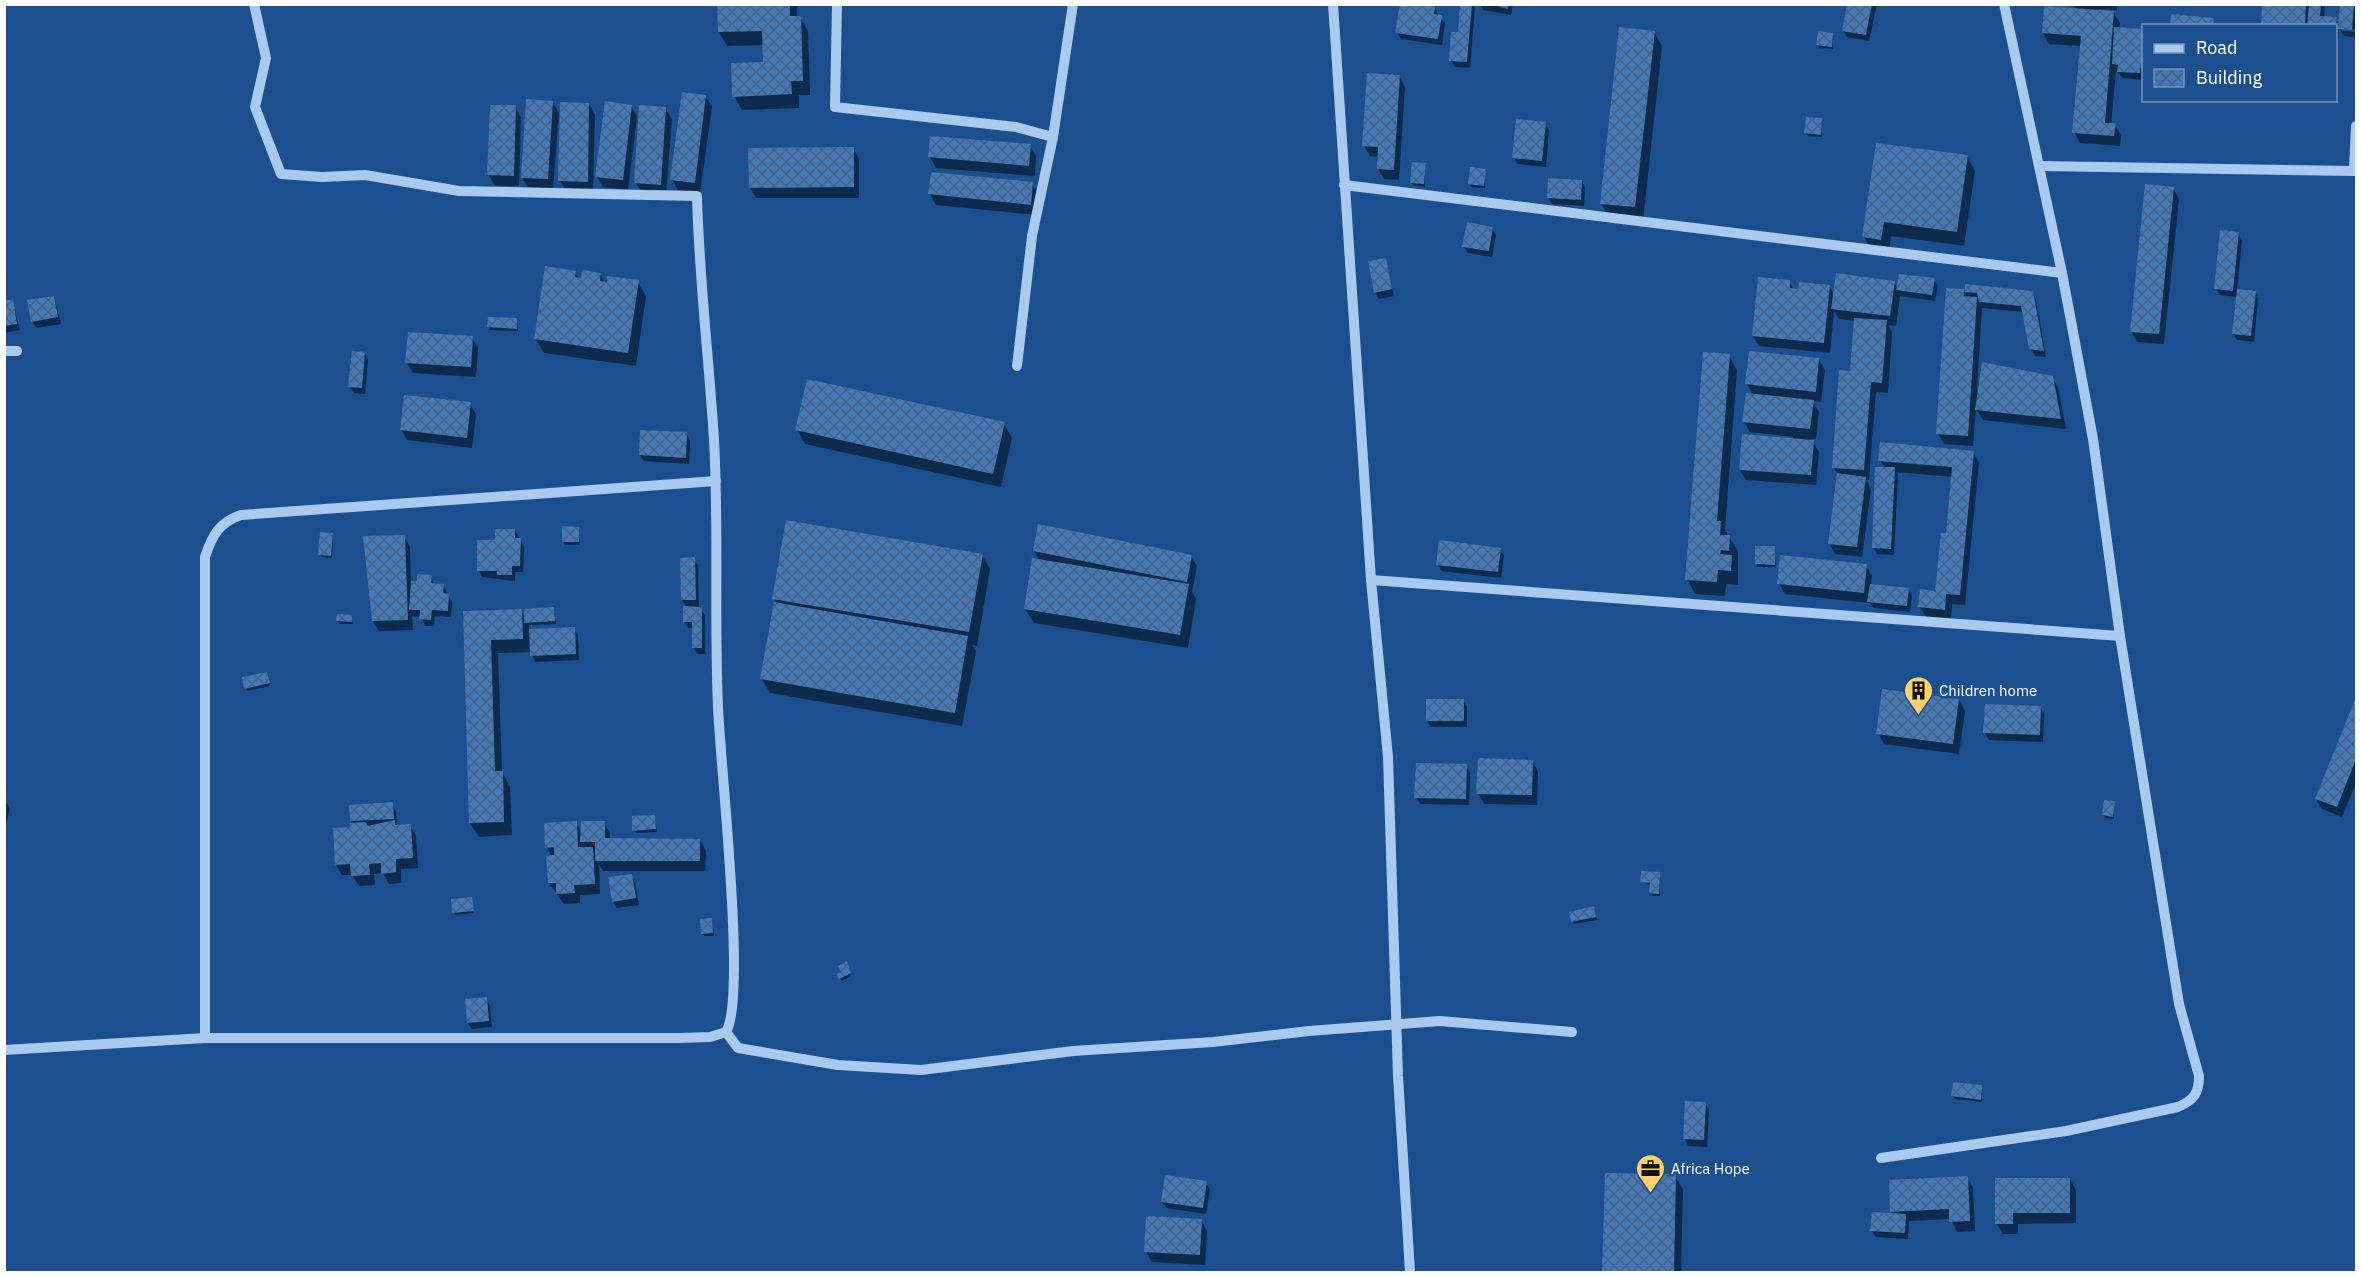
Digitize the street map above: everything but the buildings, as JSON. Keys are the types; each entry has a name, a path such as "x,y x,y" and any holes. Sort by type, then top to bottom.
{"street":[{"path":"254,4 266,58 255,107 281,174 322,177 365,175 459,191 697,196 698,254 716,481 717,706 734,989 731,1021 726,1032"},
{"path":"837,4 835,107 1016,127 1053,137"},
{"path":"1017,366 1032,236 1053,137 1073,4"},
{"path":"1333,4 1371,580 1388,757 1397,1024 1410,1272"},
{"path":"1881,1158 2066,1131 2178,1107 2192,1100 2197,1094 2199,1076 2179,1004 2120,636 2092,439 2062,273 2004,4"},
{"path":"2040,166 2355,170 2356,126"},
{"path":"1344,185 2062,273"},
{"path":"4,351 17,351"},
{"path":"205,1038 205,557 211,539 219,527 229,519 241,515 716,481"},
{"path":"1371,580 2120,636"},
{"path":"726,1032 738,1048 838,1065 921,1070 1072,1051 1213,1042 1440,1021 1572,1032"},
{"path":"4,1050 205,1038 679,1038 711,1036 726,1032"}],"place":[{"name":"Children home","path":"1918,716"},
{"name":"Africa Hope","path":"1650,1194"}]}
